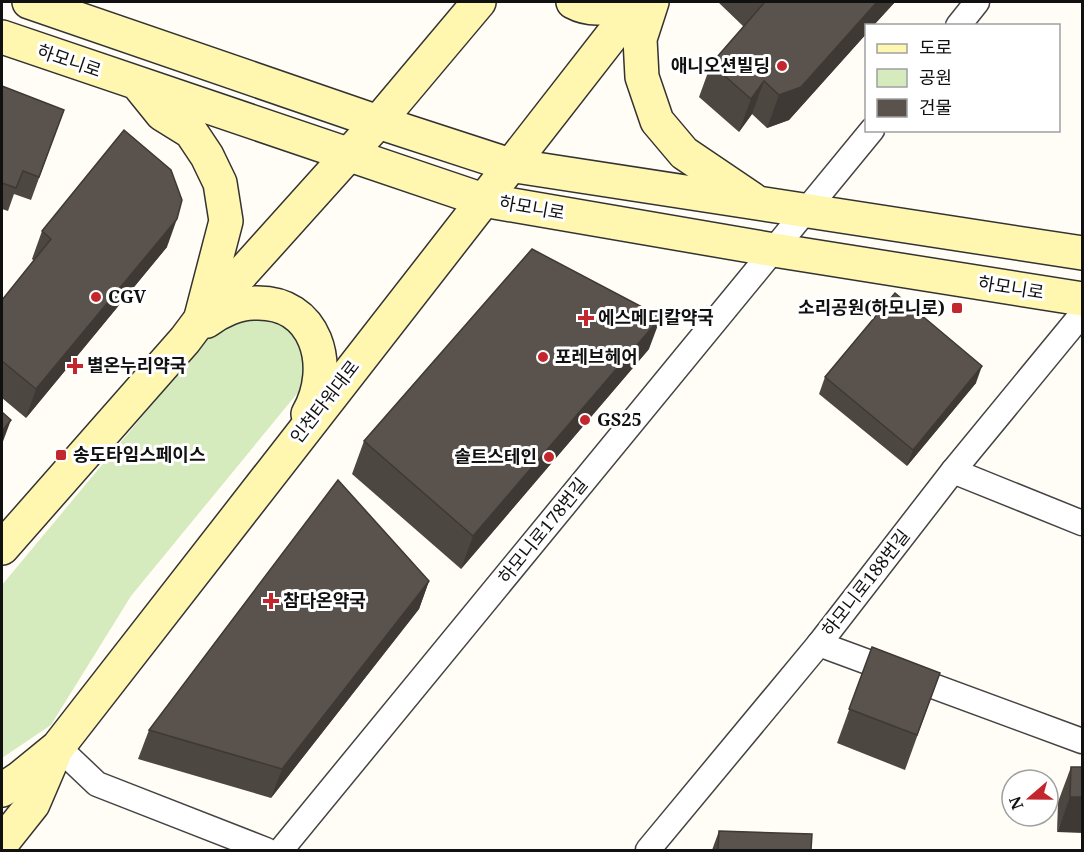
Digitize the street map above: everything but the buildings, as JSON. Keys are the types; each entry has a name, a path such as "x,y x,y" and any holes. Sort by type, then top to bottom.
{"main road":[{"path":"29,2 378,123 510,165 1083,253"},
{"path":"2,548 192,330 378,123 479,2"},
{"path":"573,2 593,9 606,8 624,2"},
{"name":"인천타워대로","path":"2,790 58,747 639,2"},
{"path":"652,2 640,39 642,77 657,121 684,153 758,203"},
{"name":"하모니로","path":"2,37 483,200 774,250 1083,299"},
{"path":"138,84 162,114 191,132 207,156 220,183 226,221 192,330"},
{"path":"192,330 232,307 248,303 270,302 286,307 301,318 313,335 320,356 318,393 284,455"},
{"path":"2,843 33,804 58,747"}],"street":[{"path":"960,24 977,2"},
{"name":"하모니로178번길","path":"281,850 870,132"},
{"name":"하모니로188번길","path":"648,850 819,644 953,471 1083,314"},
{"path":"953,471 1083,523"},
{"path":"819,644 1083,741"},
{"path":"58,747 97,784 266,850"}],"green space":[{"path":"270,313 304,339 309,376 300,390 131,596 51,725 2,758 2,585 215,329 234,318"}],"place":[{"name":"애니오션빌딩","path":"782,66"},
{"name":"CGV","path":"96,297"},
{"name":"소리공원(하모니로)","path":"957,308"},
{"name":"에스메디칼약국","path":"586,318"},
{"name":"포레브헤어","path":"543,357"},
{"name":"별온누리약국","path":"75,366"},
{"name":"GS25","path":"585,420"},
{"name":"송도타임스페이스","path":"61,455"},
{"name":"솔트스테인","path":"549,457"},
{"name":"참다온약국","path":"271,601"}]}
